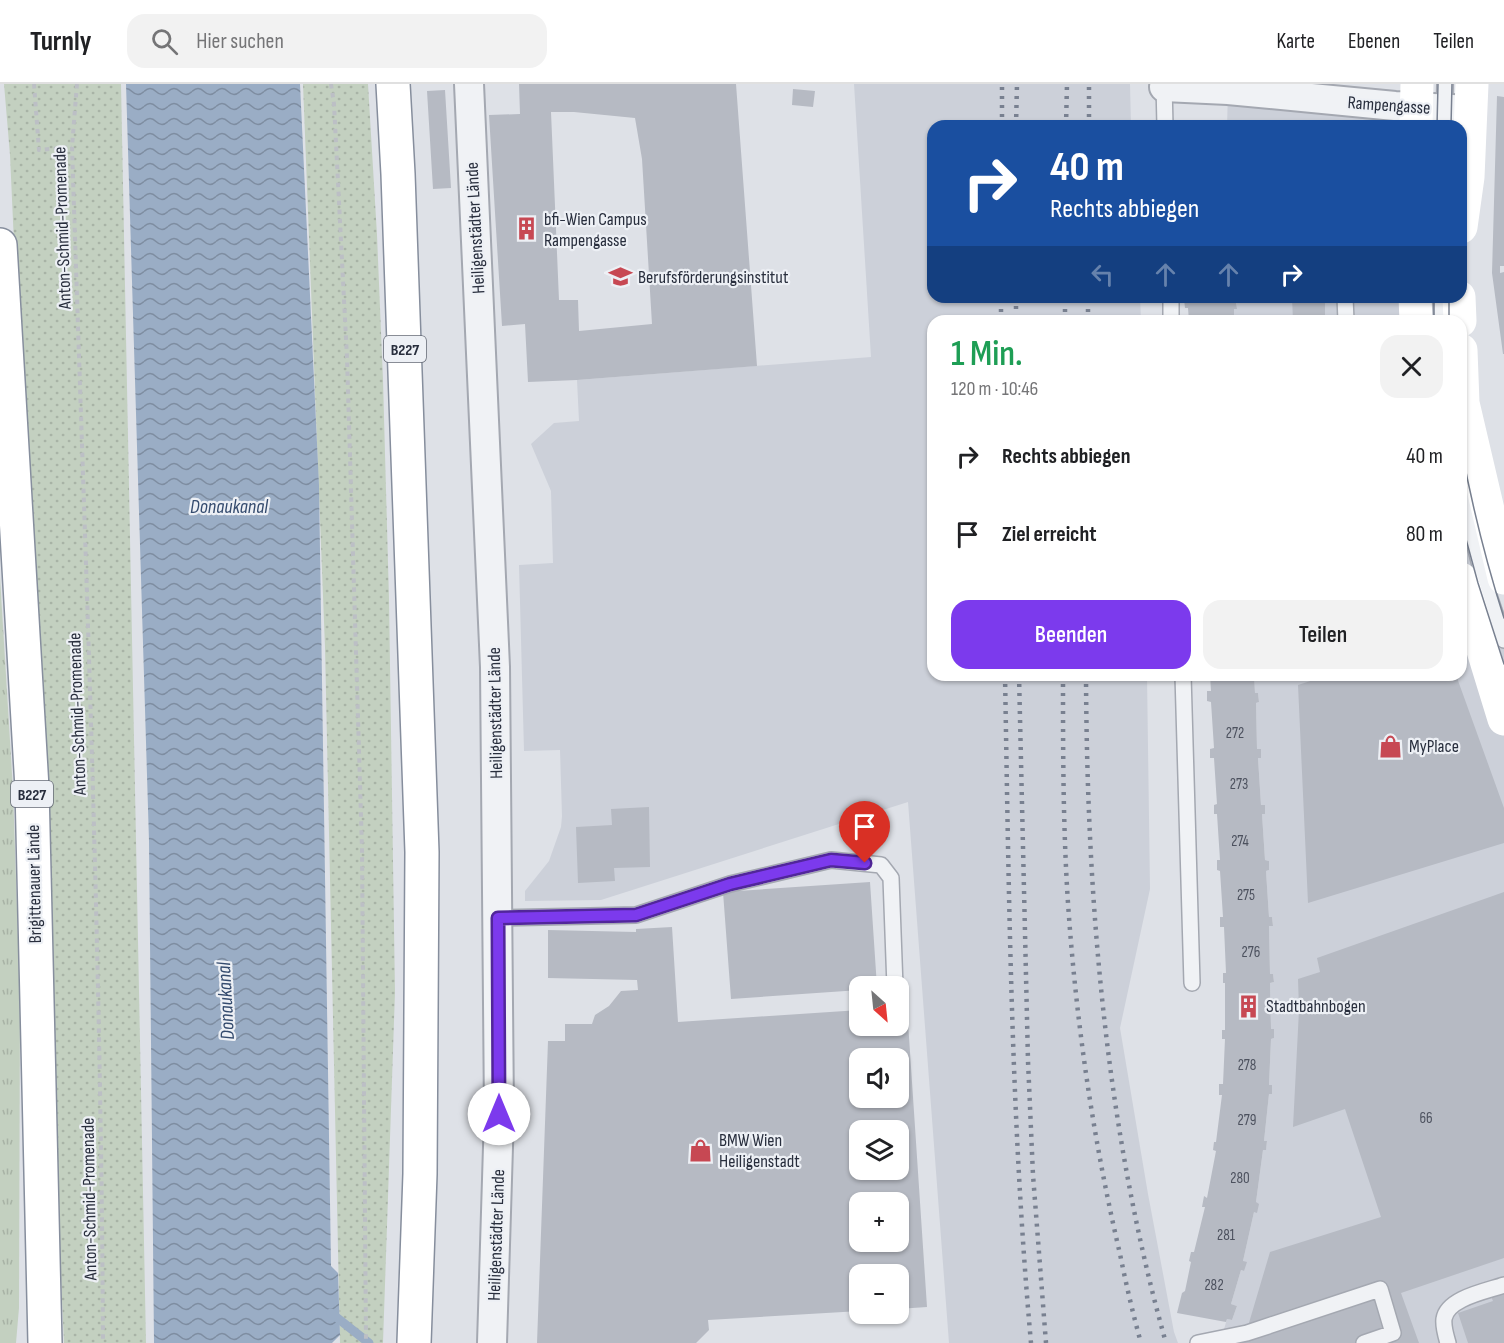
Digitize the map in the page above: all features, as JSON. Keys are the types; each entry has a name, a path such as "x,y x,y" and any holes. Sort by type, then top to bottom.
{"main road":[{"name":"B227","path":"393,84 399,186 423,852 420,1174 414,1343"},
{"path":"1441,104 1447,120"},
{"name":"Brigittenauer Lände","path":"0,245 32,788 45,1343"},
{"path":"1467,448 1479,581 1504,719"},
{"path":"420,1174 428,1343"}],"street":[{"name":"Heiligenstädter Lände","path":"469,84 495,667 499,1114 492,1343"},
{"name":"Rampengasse","path":"1164,86 1441,104"}],"lane":[{"path":"1164,86 1165,120"},
{"path":"1467,520 1479,581 1504,640"},
{"path":"1183,681 1192,983"},
{"path":"498,918 636,915 730,884 831,860 881,865 891,878 895,976"},
{"path":"1448,1343 1444,1319 1451,1306 1465,1298 1504,1285"},
{"path":"1198,1343 1247,1333 1380,1289 1393,1333 1364,1343"}],"path":[{"path":"34,84 39,150 72,147"},
{"name":"Anton-Schmid-Promenade","path":"77,84 72,147 97,920 104,1343"},
{"path":"331,84 347,358 361,813 366,1343"}],"shaded area":[{"path":"854,84 1130,84 1131,120 927,120 927,303 1140,303 1141,315 927,315 927,681 1147,681 1150,889 1120,1028 1148,1194 1178,1343 949,1343 908,802 601,900 525,901 525,891 549,861 561,827 562,816 560,750 524,751 519,565 553,563 551,491 531,444 554,423 579,421 577,380 871,357"},
{"path":"1228,92 1437,108 1442,120 1227,120"},
{"path":"1237,303 1440,303 1442,315 1234,315 1234,309 1237,308"},
{"path":"1467,502 1479,560 1504,637 1504,1343 1220,1343 1227,1319 1232,1320 1237,1306 1231,1304 1241,1270 1244,1271 1243,1261 1254,1212 1257,1212 1256,1202 1263,1150 1266,1149 1267,1142 1264,1141 1269,1094 1272,1094 1269,1085 1271,1039 1274,1038 1274,1030 1271,1029 1270,983 1274,982 1273,974 1270,974 1269,926 1273,926 1272,917 1269,917 1266,871 1269,870 1269,861 1265,860 1262,814 1265,814 1265,805 1261,805 1258,758 1261,758 1261,749 1257,749 1256,703 1259,702 1258,693 1255,693 1254,681 1467,681"}],"green space":[{"path":"4,84 121,84 146,1343 64,1343 10,155"},
{"path":"303,84 368,84 383,380 395,992 383,1343 340,1343 325,647"},
{"path":"0,577 13,790 20,1001 19,1308 16,1343 0,1343"}],"water":[{"name":"Donaukanal","path":"126,84 300,84 319,485 331,1266 338,1273 340,1335 332,1343 154,1343 149,841"}],"building":[{"name":"bfi-Wien Campus Rampengasse","path":"519,84 736,84 757,366 528,382 525,324 502,326 489,115 520,114","holes":["551,112 635,118 642,159 652,324 579,331 578,300 559,300"]},
{"path":"793,89 815,91 813,107 792,105"},
{"path":"445,90 451,188 433,189 427,91"},
{"path":"1497,96 1504,97 1504,266 1500,266 1500,273 1504,272 1504,354 1492,273"},
{"path":"1184,303 1236,303 1237,309 1234,309 1234,315 1189,315 1188,308 1185,308"},
{"path":"1292,303 1325,303 1325,315 1293,315"},
{"name":"Stadtbahnbogen","path":"1210,681 1254,681 1255,693 1258,693 1259,702 1256,703 1257,749 1261,749 1261,758 1258,758 1261,805 1265,805 1265,814 1262,814 1265,860 1269,861 1269,870 1266,871 1269,917 1272,917 1273,926 1269,926 1270,974 1273,974 1274,982 1270,983 1271,1029 1274,1029 1274,1038 1271,1039 1269,1085 1272,1085 1272,1094 1269,1094 1264,1141 1267,1141 1266,1150 1263,1150 1256,1202 1259,1204 1257,1213 1254,1212 1243,1261 1247,1262 1244,1271 1241,1270 1231,1304 1237,1306 1232,1320 1227,1319 1226,1322 1177,1313 1182,1293 1185,1291 1191,1252 1194,1252 1205,1207 1202,1207 1204,1196 1207,1198 1216,1151 1213,1150 1222,1095 1219,1095 1219,1084 1223,1084 1225,1039 1222,1039 1222,1030 1225,1030 1225,983 1223,983 1223,973 1226,973 1224,927 1220,927 1220,917 1223,917 1220,871 1217,870 1217,860 1220,860 1217,814 1214,814 1214,805 1217,804 1214,758 1210,758 1210,749 1214,748 1211,702 1207,701 1207,691 1211,691"},
{"name":"MyPlace","path":"1310,681 1458,681 1504,808 1504,843 1308,903 1298,685"},
{"path":"649,807 650,867 614,868 615,881 578,883 576,827 612,825 611,809"},
{"path":"870,882 876,976 849,976 849,991 731,999 723,892"},
{"path":"1504,892 1504,1258 1401,1293 1419,1343 1243,1343 1270,1252 1381,1217 1345,1109 1293,1127 1299,1010 1298,979 1320,972 1317,958"},
{"name":"BMW Wien Heiligenstadt","path":"672,927 678,1022 849,1011 849,1036 909,1036 927,1307 909,1308 909,1264 849,1264 849,1312 708,1320 709,1330 696,1343 537,1343 548,1041 565,1041 565,1024 592,1024 595,1015 609,1006 621,991 638,990 637,980 548,978 548,930 636,932 636,929"},
{"path":"1504,1289 1504,1343 1468,1343 1458,1313 1493,1301 1490,1294"}],"waterway":[{"path":"331,1313 369,1343"}],"tram line":[{"path":"1437,120 1438,84"},
{"path":"1451,120 1452,84"},
{"path":"1434,303 1434,315"},
{"path":"1449,303 1449,315"},
{"path":"1467,476 1491,576 1504,618"},
{"path":"1467,543 1504,664"}],"railway":[{"path":"1002,84 1002,120"},
{"path":"1016,120 1017,84"},
{"path":"1066,120 1067,84"},
{"path":"1089,84 1089,120"},
{"path":"1001,303 1001,315"},
{"path":"1016,303 1016,315"},
{"path":"1065,303 1065,315"},
{"path":"1088,303 1088,315"},
{"path":"1005,681 1015,1093 1031,1343"},
{"path":"1019,681 1028,1061 1033,1175 1046,1343"},
{"path":"1063,681 1066,874 1081,1036 1110,1211 1141,1343"},
{"path":"1086,681 1090,844 1096,928 1114,1096 1145,1261 1166,1343"}],"place":[{"name":"bfi-Wien Campus Rampengasse","path":"526,229"},
{"name":"Berufsförderungsinstitut","path":"620,277"},
{"name":"MyPlace","path":"1391,746"},
{"name":"Stadtbahnbogen","path":"1248,1006"},
{"name":"BMW Wien Heiligenstadt","path":"701,1150"}],"route":[{"path":"499,1114 498,918 636,915 730,884 831,860 865,863"}]}
